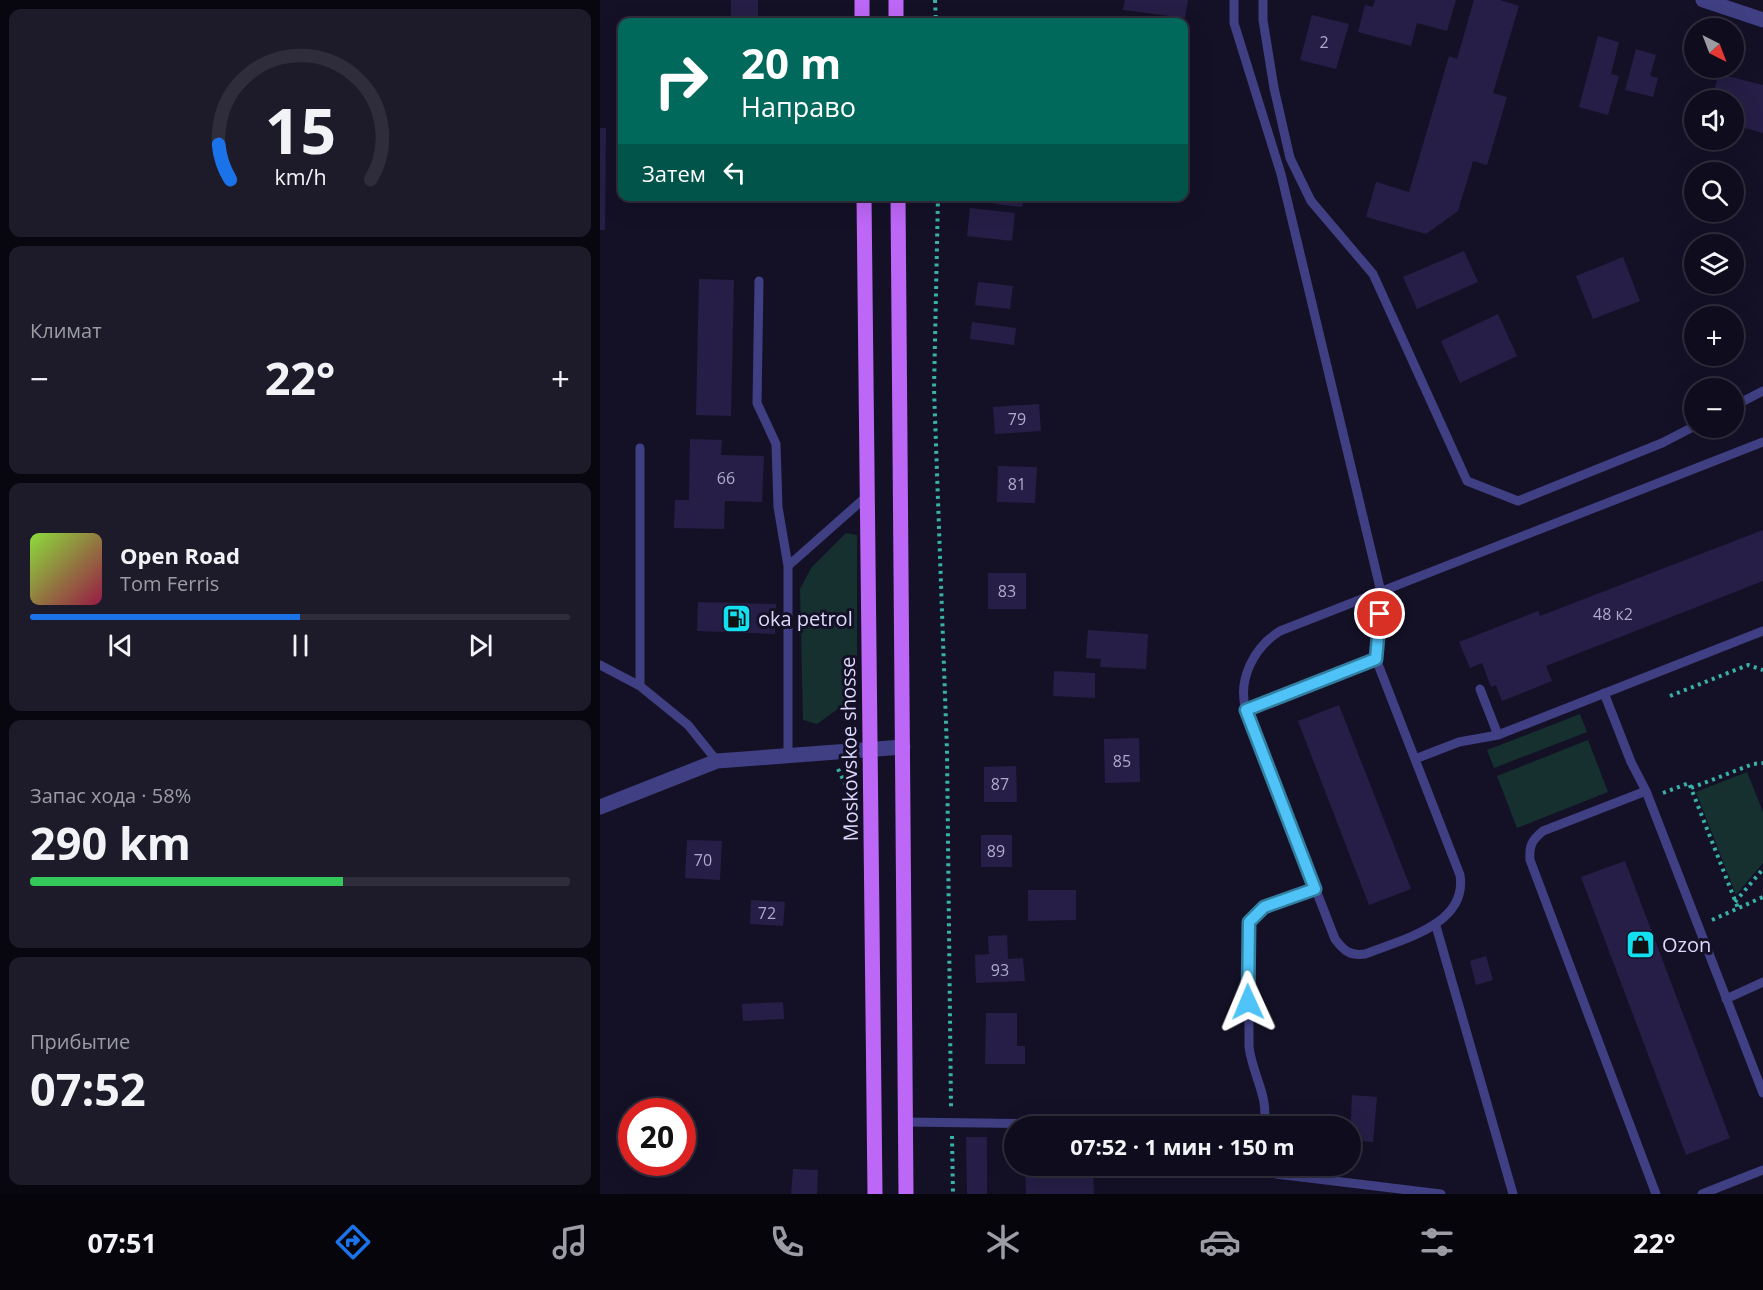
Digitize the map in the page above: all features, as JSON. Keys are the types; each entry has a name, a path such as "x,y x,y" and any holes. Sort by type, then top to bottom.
{"main road":[{"path":"862,0 862,18"},
{"path":"896,0 896,18"},
{"name":"Moskovskoe shosse","path":"864,201 875,1194"},
{"path":"898,201 906,1194"}],"street":[{"path":"1710,1 1763,20"},
{"path":"600,807 717,761 903,747"}],"lane":[{"path":"1234,0 1234,23 1289,208 1382,592 1376,659 1461,884 1454,905 1436,926 1365,954 1353,956 1342,949 1335,939 1246,710 1242,689 1245,678 1256,654 1269,638 1382,592 1763,442"},
{"path":"1263,0 1263,20 1272,77 1290,158 1311,201 1373,274 1467,481 1518,501 1662,443 1684,432"},
{"path":"759,281 757,403 776,444 778,507 788,566 788,755"},
{"path":"1744,401 1763,391"},
{"path":"640,448 640,686"},
{"path":"788,566 867,496"},
{"path":"1415,759 1459,742 1498,735 1763,631"},
{"path":"1246,710 1376,659"},
{"path":"600,665 640,686 688,725 717,761"},
{"path":"1480,689 1498,735"},
{"path":"1604,693 1631,762 1647,795 1763,1093"},
{"path":"1647,795 1543,831 1532,839 1529,849 1530,860 1656,1194"},
{"path":"1265,1116 1266,1100 1255,1074 1249,1047 1249,922 1264,907 1315,889"},
{"path":"1436,926 1513,1194"},
{"path":"1726,999 1763,982"},
{"path":"905,1122 1004,1123"},
{"path":"1702,1194 1763,1170"},
{"path":"1292,1176 1441,1194"}],"path":[{"path":"934,0 936,18"},
{"path":"938,201 934,389 947,751 953,1194"},
{"path":"1670,696 1748,665 1763,670"},
{"path":"1691,788 1763,762"},
{"path":"1647,795 1689,783 1738,908"},
{"path":"1735,902 1763,869"},
{"path":"1698,926 1763,897"}],"green space":[{"path":"846,533 857,535 857,695 817,724 803,720 800,589 811,568"},
{"path":"1580,714 1587,732 1494,768 1487,750"},
{"path":"1588,740 1608,792 1517,828 1497,776"},
{"path":"1747,772 1763,812 1763,863 1736,895 1696,792"}],"building":[{"path":"731,0 758,0 758,18 731,18"},
{"path":"1125,0 1188,0 1185,18 1123,10"},
{"path":"1375,0 1456,0 1447,31 1417,23 1411,46 1358,32 1365,5 1373,7"},
{"path":"1474,0 1500,0 1519,6 1493,93 1507,97 1487,165 1473,161 1458,211 1426,234 1366,217 1376,182 1409,192 1449,56 1457,59"},
{"path":"1312,15 1349,24 1336,69 1300,60"},
{"path":"1598,36 1619,42 1611,74 1619,76 1608,115 1579,107"},
{"path":"1636,49 1656,55 1650,76 1658,78 1653,97 1625,90"},
{"path":"1718,78 1735,78 1763,85 1763,133 1744,128 1744,90 1714,90"},
{"path":"600,128 606,128 605,230 600,230"},
{"path":"995,201 1023,201 1022,207 995,204"},
{"path":"970,208 1015,213 1012,241 967,236"},
{"path":"1464,251 1478,282 1417,309 1403,277"},
{"path":"1623,257 1640,301 1593,319 1576,276"},
{"path":"699,279 734,280 731,416 696,415"},
{"path":"978,282 1013,286 1010,309 975,305"},
{"path":"1498,314 1517,356 1460,383 1441,341"},
{"path":"972,322 1016,328 1014,345 970,339"},
{"path":"1039,404 1041,431 995,434 993,407"},
{"path":"690,439 722,440 721,455 764,456 762,502 725,501 724,529 674,528 675,500 689,500"},
{"path":"998,466 1037,467 1035,503 997,502"},
{"path":"1763,530 1763,581 1546,666 1552,681 1502,701 1496,685 1491,687 1482,663 1470,668 1459,642 1538,611 1540,616"},
{"path":"988,573 1026,573 1026,609 988,609"},
{"name":"oka petrol","path":"698,602 776,604 775,634 697,631"},
{"path":"1088,630 1148,634 1146,669 1100,667 1101,659 1086,658"},
{"path":"1054,671 1095,673 1095,698 1053,696"},
{"path":"1339,705 1411,889 1369,905 1298,721"},
{"path":"1139,738 1140,782 1105,783 1104,739"},
{"path":"1016,766 1017,802 984,802 984,767"},
{"path":"981,835 1012,835 1012,867 981,867"},
{"path":"687,840 722,841 720,880 685,878"},
{"path":"1625,861 1730,1138 1686,1155 1581,877"},
{"path":"1028,890 1076,890 1076,920 1028,921"},
{"path":"751,900 785,902 783,926 750,924"},
{"path":"1007,935 1008,959 1023,958 1025,981 976,983 975,955 989,954 988,936"},
{"path":"1486,956 1493,980 1476,985 1470,961"},
{"path":"783,1002 784,1019 743,1021 742,1004"},
{"path":"986,1013 1017,1013 1017,1046 1025,1046 1025,1064 985,1064"},
{"path":"1352,1095 1377,1097 1373,1142 1361,1141 1361,1116 1351,1116"},
{"path":"966,1137 987,1137 987,1194 967,1194"},
{"path":"793,1169 818,1170 817,1194 791,1194"},
{"path":"1025,1176 1093,1176 1094,1194 1026,1194"}],"place":[{"name":"oka petrol","path":"737,618"},
{"name":"Ozon","path":"1641,944"}],"route":[{"path":"1248,1002 1247,933 1249,922 1255,913 1264,907 1315,889 1246,710 1376,659 1380,614"}]}
